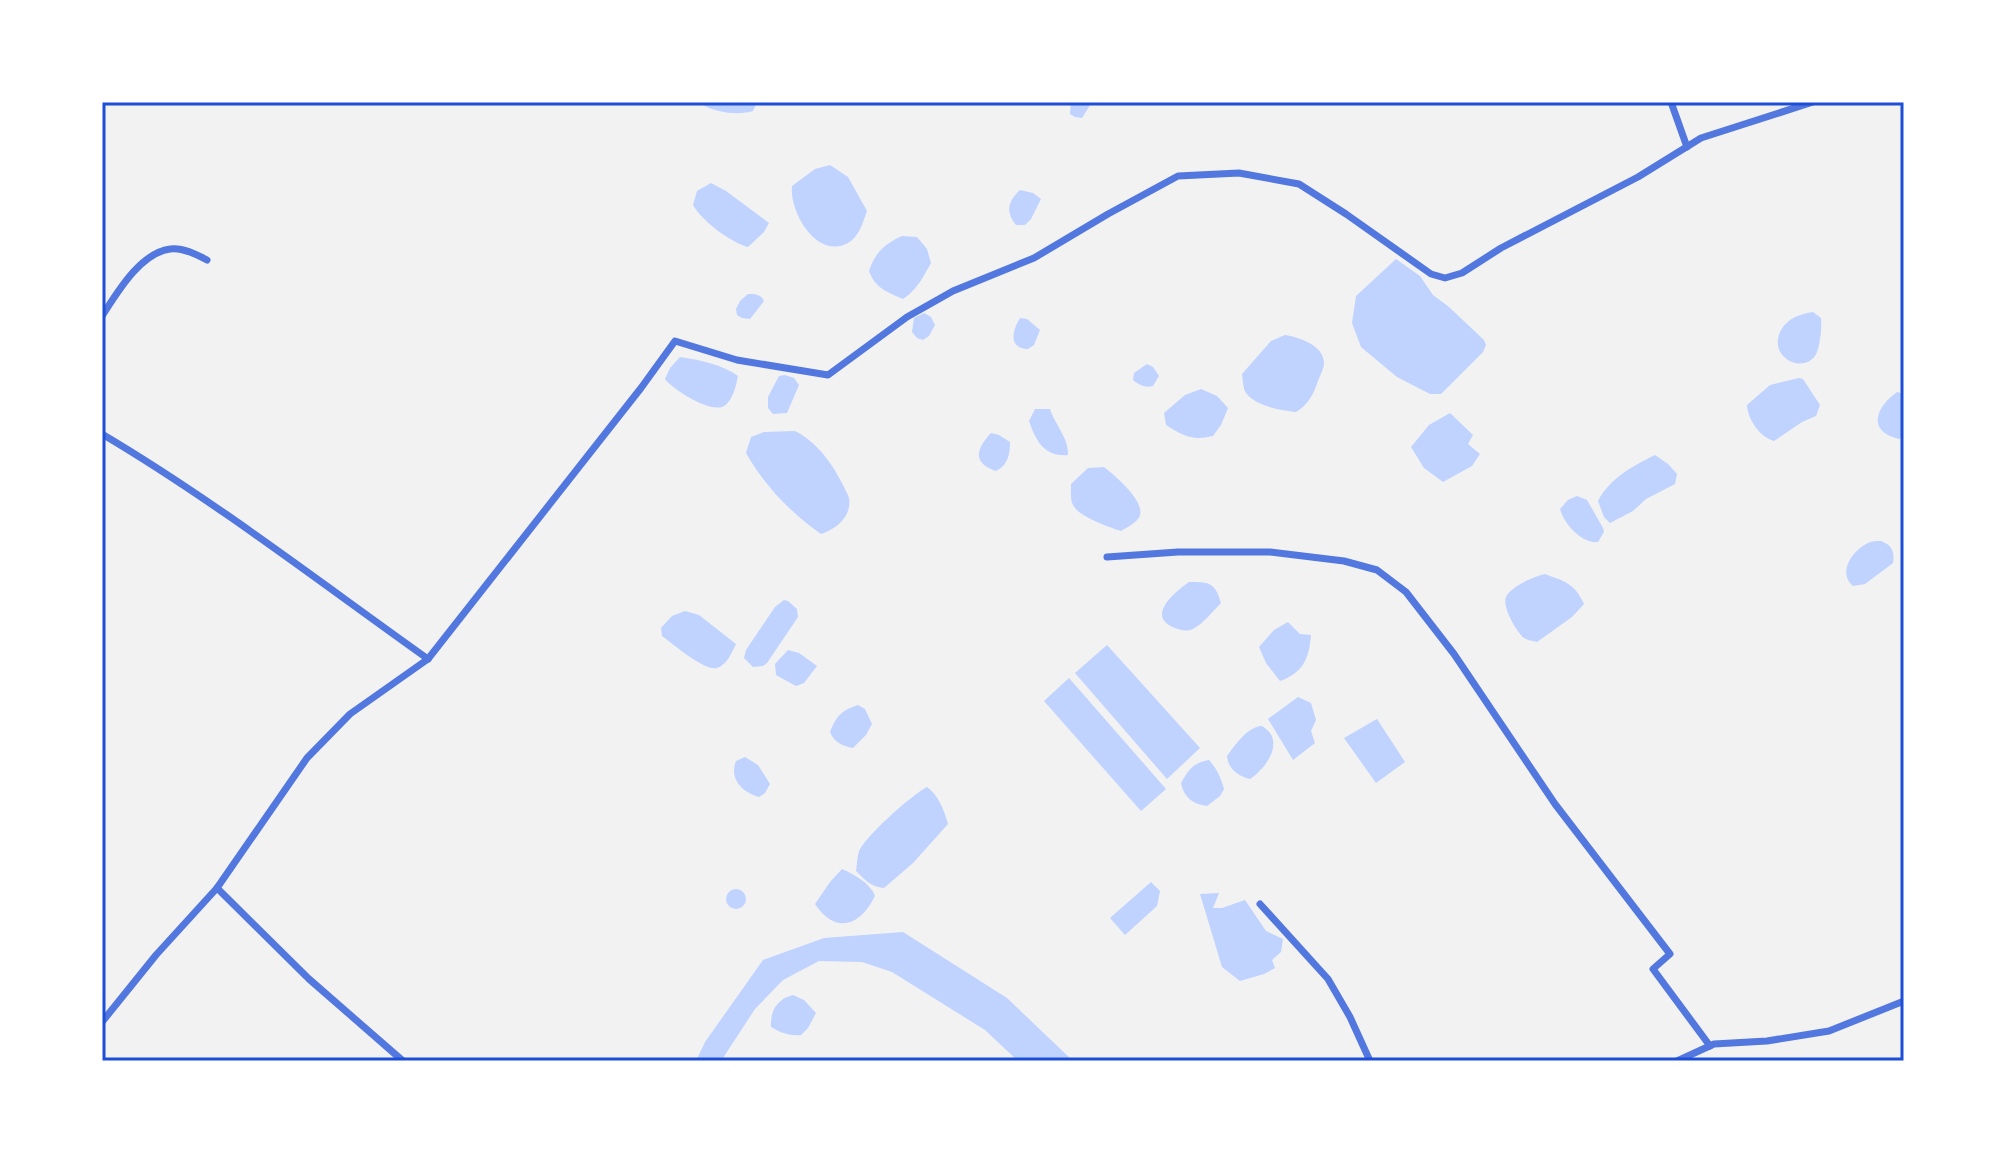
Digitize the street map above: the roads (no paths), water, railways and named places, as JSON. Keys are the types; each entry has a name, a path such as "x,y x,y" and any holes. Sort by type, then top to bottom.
{"street":[{"path":"1671,102 1687,147"},
{"path":"102,1022 156,955 217,888 307,758 350,714 428,659 675,341 737,360 828,375 907,317 953,291 1034,258 1178,176 1239,173 1299,184 1431,274 1445,278 1462,273 1501,248 1638,177 1701,138 1813,102"},
{"path":"102,316 130,275 153,255 170,249 194,253 207,260"},
{"path":"102,434 237,522 428,659"},
{"path":"1107,557 1178,552 1270,552 1344,561 1377,570 1406,592 1454,654 1555,804 1670,954 1653,969 1710,1046"},
{"path":"217,888 309,979 403,1061"},
{"path":"1260,904 1328,979 1370,1061"},
{"path":"1677,1061 1714,1044 1767,1041 1829,1031 1904,1001"}],"water":[{"path":"698,102 757,102 753,111 732,113 717,111"},
{"path":"1071,102 1092,102 1082,118 1070,114"},
{"path":"830,165 848,177 867,211 855,237 837,246 826,245 807,231 792,197 792,186 815,169"},
{"path":"711,183 769,223 748,247 717,230 693,205 697,191"},
{"path":"1020,190 1041,199 1025,225 1016,225 1009,211 1013,198"},
{"path":"902,236 917,237 927,249 931,263 916,287 903,299 878,285 869,271 881,250"},
{"path":"1396,259 1420,276 1433,295 1486,345 1483,352 1441,394 1430,394 1397,377 1361,347 1352,323 1356,296"},
{"path":"748,294 755,294 764,301 750,319 737,315 736,309"},
{"path":"1813,312 1821,318 1815,356 1802,363 1788,360 1779,348 1781,330 1795,317"},
{"path":"924,313 931,317 935,325 923,340 912,332 914,318"},
{"path":"1020,318 1027,319 1040,330 1034,345 1028,349 1017,346 1015,342 1015,328"},
{"path":"1285,335 1315,347 1324,363 1312,395 1296,412 1256,402 1246,393 1243,384 1242,374 1271,341"},
{"path":"680,357 703,361 738,376 734,392 724,406 718,408 701,404 665,379"},
{"path":"1147,364 1159,376 1153,386 1147,387 1133,380 1134,373"},
{"path":"779,376 794,378 799,385 787,413 773,414 768,408 768,397"},
{"path":"1803,379 1820,405 1816,416 1774,441 1769,439 1756,427 1747,405 1770,385"},
{"path":"1201,389 1217,396 1228,408 1213,436 1188,436 1166,425 1164,413 1185,395"},
{"path":"1897,392 1904,394 1904,437 1899,439 1878,425 1880,411"},
{"path":"1035,409 1050,409 1066,443 1068,455 1053,453 1038,441 1029,421"},
{"path":"1450,413 1473,435 1468,444 1480,454 1472,466 1443,482 1424,468 1411,447 1429,425"},
{"path":"795,431 824,454 849,498 848,511 842,521 821,534 779,498 746,453 751,437 764,432"},
{"path":"991,433 1010,442 1008,459 996,471 983,464 979,455"},
{"path":"1655,455 1677,474 1675,484 1610,523 1598,501 1603,493 1623,474"},
{"path":"1104,467 1129,490 1139,506 1138,519 1121,531 1088,517 1072,503 1071,484 1088,468"},
{"path":"1577,496 1587,500 1603,528 1598,542 1580,536 1562,515 1560,509"},
{"path":"1881,541 1892,549 1893,563 1865,584 1853,586 1846,574 1852,556 1868,543"},
{"path":"1545,574 1569,584 1584,604 1572,617 1537,642 1521,635 1510,619 1505,601 1518,585"},
{"path":"1189,582 1202,582 1214,587 1221,603 1197,627 1184,630 1166,623 1163,611 1171,598"},
{"path":"784,600 797,609 798,617 767,663 753,667 744,658 746,650 775,607"},
{"path":"685,611 699,615 736,644 724,664 717,668 704,665 662,636 661,628 672,616"},
{"path":"1288,622 1300,634 1311,635 1310,644 1299,669 1280,681 1266,663 1259,647 1274,630"},
{"path":"1107,645 1200,748 1167,779 1075,673"},
{"path":"788,650 799,653 817,666 804,683 796,686 776,675 775,664"},
{"path":"1069,678 1166,789 1141,811 1044,701"},
{"path":"1298,697 1311,703 1316,720 1311,731 1315,743 1293,760 1268,719"},
{"path":"858,705 865,709 872,724 853,748 839,743 830,732 840,714"},
{"path":"1377,719 1405,762 1376,783 1344,738"},
{"path":"1262,726 1273,739 1273,746 1268,761 1250,779 1234,771 1227,756 1247,733"},
{"path":"745,757 758,765 770,784 759,797 742,788 734,774 736,761"},
{"path":"1209,760 1224,789 1207,806 1190,799 1181,783 1192,767"},
{"path":"927,787 938,799 948,824 913,863 884,888 872,885 856,871 862,845 889,817"},
{"path":"842,869 866,883 875,896 862,914 847,923 831,920 815,904"},
{"path":"1151,882 1160,891 1157,906 1125,935 1110,918"},
{"path":"736,889 743,892 746,899 743,906 736,909 729,906 726,899 729,892"},
{"path":"1219,893 1213,908 1245,900 1266,931 1283,939 1281,952 1272,960 1275,968 1240,981 1222,967 1200,894"},
{"path":"903,932 1007,998 1073,1061 1018,1061 985,1030 892,972 862,962 819,961 783,980 755,1009 721,1061 696,1061 705,1042 763,960 824,938"},
{"path":"793,995 804,1000 816,1013 801,1035 786,1034 771,1027 776,1006"}]}
